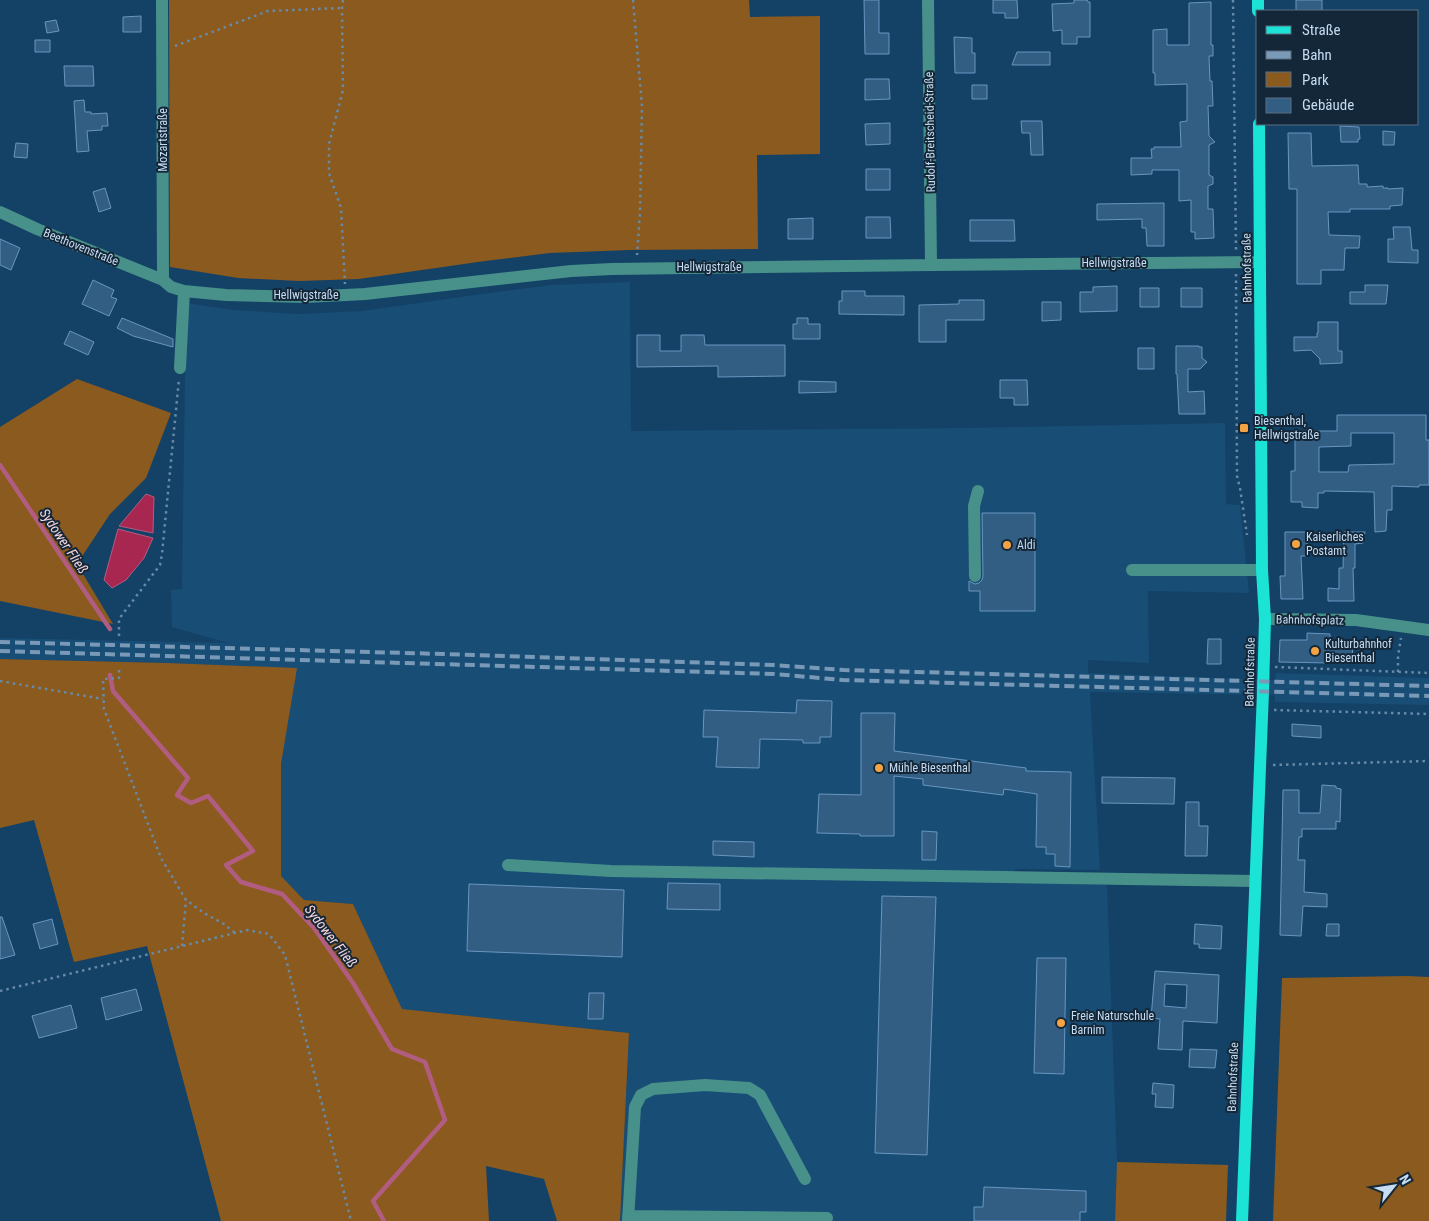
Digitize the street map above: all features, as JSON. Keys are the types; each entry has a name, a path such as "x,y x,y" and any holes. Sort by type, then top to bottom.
{"main road":[{"name":"Bahnhofstraße","path":"1242,1221 1264,667 1259,125"}],"street":[{"name":"Mozartstraße","path":"162,0 163,280"},
{"name":"Rudolf-Breitscheid-Straße","path":"928,0 931,265"},
{"name":"Beethovenstraße","path":"0,212 36,229 163,280"},
{"name":"Hellwigstraße","path":"163,280 171,287 184,291 226,295 306,297 345,295 572,271 636,268 1260,262"},
{"path":"180,368 184,291"},
{"path":"975,576 974,506 978,491"},
{"path":"1132,570 1262,570"},
{"name":"Bahnhofsplatz","path":"1264,619 1356,620 1429,630"},
{"path":"508,865 611,871 1255,881"},
{"path":"805,1179 760,1095 749,1088 705,1085 653,1089 642,1095 635,1107 628,1218 827,1218"}],"path":[{"path":"343,0 343,90 329,144 329,173 341,208 345,295"},
{"path":"633,0 642,106 640,213 636,268"},
{"path":"1232,0 1237,476 1248,543"},
{"path":"163,51 268,11 342,8"},
{"path":"119,636 119,619 160,565 180,368"},
{"path":"1398,672 1402,627"},
{"path":"1264,667 1429,673"},
{"path":"119,670 119,678 103,679 104,709 161,858 186,900 235,933"},
{"path":"0,681 103,699"},
{"path":"1263,709 1429,714"},
{"path":"1260,765 1429,761"},
{"path":"182,946 186,900"},
{"path":"0,991 247,930 270,934 285,955 350,1221"}],"shaded area":[{"path":"630,282 631,431 1225,423 1226,504 1240,505 1249,593 1148,591 1149,663 1088,660 1088,673 1275,680 1276,673 1429,678 1429,705 1275,702 1275,695 1090,692 1100,870 1015,869 1014,882 1107,885 1117,1162 1115,1221 620,1221 629,1033 401,1009 353,904 304,900 280,876 281,764 296,669 167,663 0,659 0,638 228,643 172,627 171,590 182,589 186,303 234,310 298,314 362,311 551,285"},
{"path":"146,494 154,497 153,533 119,526"},
{"path":"118,529 153,538 144,558 126,580 112,588 104,580"}],"green space":[{"path":"169,0 749,0 750,17 820,16 820,154 757,155 758,249 550,253 359,279 299,281 238,278 170,267"},
{"path":"77,379 171,413 146,478 110,514 77,564 113,624 0,601 0,427"},
{"path":"0,659 297,668 281,764 281,876 304,900 353,904 402,1009 629,1033 620,1221 557,1221 544,1179 486,1166 489,1221 221,1221 147,946 74,962 34,820 0,828"},
{"path":"1429,977 1429,1221 1273,1221 1282,978"},
{"path":"1117,1162 1228,1165 1226,1221 1115,1221"}],"building":[{"path":"864,0 879,0 879,33 889,33 889,54 865,54"},
{"path":"993,0 1017,0 1018,18 1005,18 1005,13 993,13"},
{"path":"1074,0 1087,0 1090,2 1090,37 1077,37 1077,44 1062,44 1062,30 1053,31 1052,4 1074,3"},
{"path":"1296,0 1322,0 1322,10 1296,10"},
{"path":"1211,2 1211,45 1213,45 1213,56 1209,56 1213,106 1208,106 1209,136 1215,142 1209,145 1209,175 1213,177 1213,184 1208,186 1208,209 1213,209 1214,238 1195,239 1195,232 1191,232 1191,200 1179,201 1179,170 1152,170 1152,174 1131,175 1131,158 1152,158 1151,149 1154,149 1154,147 1181,147 1180,122 1187,121 1187,84 1155,85 1155,73 1153,73 1153,30 1167,29 1167,45 1189,45 1189,3"},
{"path":"141,16 141,32 123,32 123,17"},
{"path":"56,20 59,31 47,33 45,22"},
{"path":"954,37 972,38 972,53 975,53 975,73 955,73"},
{"path":"35,40 50,40 50,52 35,52"},
{"path":"1017,52 1050,52 1050,65 1012,65"},
{"path":"64,66 93,66 94,86 65,86"},
{"path":"865,79 889,79 890,99 865,100"},
{"path":"972,85 987,85 987,99 972,99"},
{"path":"84,100 85,112 91,112 91,114 107,113 108,126 102,126 102,130 87,131 89,151 77,152 74,101"},
{"path":"1021,121 1042,121 1043,155 1031,155 1030,133 1022,133"},
{"path":"890,123 890,144 866,145 865,124"},
{"path":"1340,126 1359,127 1360,139 1358,139 1358,142 1341,142"},
{"path":"1383,131 1395,132 1394,145 1383,145"},
{"path":"1288,133 1311,133 1312,166 1358,165 1359,184 1367,184 1367,187 1383,186 1383,188 1388,189 1403,188 1402,205 1390,206 1390,209 1350,209 1350,212 1328,212 1329,235 1360,236 1359,248 1345,248 1344,270 1321,270 1321,284 1297,284 1297,189 1289,189"},
{"path":"16,143 28,144 27,158 14,157"},
{"path":"866,169 890,169 890,190 866,190"},
{"path":"105,188 111,208 99,212 93,192"},
{"path":"1164,203 1164,246 1147,246 1146,228 1142,228 1142,219 1097,220 1097,204"},
{"path":"866,217 890,217 891,238 866,238"},
{"path":"813,218 813,239 788,239 788,219"},
{"path":"970,220 1014,220 1015,241 970,241"},
{"path":"1393,227 1410,227 1412,250 1418,250 1418,263 1388,262 1388,239 1394,239"},
{"path":"0,239 20,248 11,270 0,265"},
{"path":"93,280 114,290 111,297 117,299 109,316 82,304"},
{"path":"1365,285 1388,285 1386,304 1350,304 1350,292 1365,292"},
{"path":"1117,286 1117,311 1080,312 1080,292 1093,292 1093,287"},
{"path":"1140,288 1159,288 1159,307 1140,307"},
{"path":"1181,288 1202,288 1202,307 1181,307"},
{"path":"842,291 865,291 865,296 904,296 904,315 839,314 839,301 842,301"},
{"path":"959,300 984,300 984,320 946,320 946,342 919,342 919,305 959,304"},
{"path":"1042,302 1061,302 1061,320 1042,321"},
{"path":"122,318 173,339 173,347 133,336 117,328"},
{"path":"797,318 808,318 808,324 820,324 820,339 793,339 793,324 797,324"},
{"path":"1318,322 1338,322 1338,351 1342,351 1342,363 1320,364 1320,359 1311,350 1294,351 1294,337 1317,337"},
{"path":"70,331 94,342 88,355 64,344"},
{"path":"637,335 660,335 660,351 681,351 681,335 704,335 705,345 785,345 785,376 718,377 718,366 637,367"},
{"path":"1176,346 1202,347 1202,358 1207,362 1200,369 1188,369 1188,392 1204,391 1205,414 1179,414"},
{"path":"1138,348 1154,348 1154,369 1138,369"},
{"path":"1000,380 1027,380 1028,405 1014,405 1014,398 1000,398"},
{"path":"799,381 836,382 836,392 799,393"},
{"path":"1337,415 1426,415 1426,440 1429,440 1429,485 1419,485 1419,487 1392,486 1392,510 1387,510 1386,531 1375,532 1374,492 1324,491 1324,493 1318,493 1318,508 1302,507 1302,502 1291,502 1291,471 1295,471 1295,431 1337,431","holes":["1351,433 1394,433 1394,464 1349,465 1348,472 1319,472 1319,447 1351,446"]},
{"name":"Aldi","path":"982,513 1035,513 1035,611 980,611 980,591 969,591 969,581 975,584 979,583 983,576"},
{"path":"1285,532 1307,532 1307,556 1301,556 1303,599 1281,599 1280,576 1285,576"},
{"path":"1344,532 1365,532 1363,543 1355,544 1355,568 1353,568 1354,601 1328,601 1328,588 1339,589 1339,568 1343,568"},
{"path":"1307,633 1330,634 1330,641 1353,641 1352,661 1330,661 1330,663 1279,662 1280,640 1307,640"},
{"path":"1208,639 1221,639 1221,664 1207,664"},
{"path":"797,700 832,701 831,737 820,737 820,743 803,743 803,740 760,739 759,768 716,767 718,737 703,737 704,710 796,713"},
{"path":"861,713 895,713 894,751 1026,768 1026,771 1071,772 1070,867 1055,866 1055,854 1046,854 1046,847 1036,847 1037,794 1004,789 1003,795 923,785 923,779 894,776 894,836 817,833 819,794 861,795"},
{"path":"1292,724 1321,726 1321,738 1292,736"},
{"path":"1102,777 1175,778 1174,804 1102,803"},
{"path":"1322,785 1336,786 1336,788 1341,789 1340,822 1336,821 1336,829 1302,829 1302,837 1299,837 1298,860 1305,860 1304,892 1327,894 1327,907 1303,906 1301,936 1280,935 1283,790 1299,790 1299,813 1320,813"},
{"path":"1186,802 1199,802 1199,826 1208,826 1207,856 1185,856"},
{"path":"922,831 937,832 936,860 922,860"},
{"path":"713,841 754,842 754,857 713,855"},
{"path":"668,883 720,884 720,910 667,909"},
{"path":"469,884 624,890 622,957 467,951"},
{"path":"882,896 936,897 927,1155 875,1153"},
{"path":"0,917 2,917 15,955 0,959"},
{"path":"52,919 58,944 40,949 33,924"},
{"path":"1195,924 1222,926 1221,949 1199,948 1199,944 1194,944"},
{"path":"1327,924 1339,924 1339,936 1326,936"},
{"path":"1037,958 1066,958 1064,1074 1034,1073"},
{"path":"1155,971 1219,975 1217,1023 1183,1021 1182,1050 1158,1049 1160,1019 1151,1018","holes":["1165,984 1187,985 1186,1008 1164,1006"]},
{"path":"136,989 142,1010 106,1020 101,998"},
{"path":"589,993 604,993 603,1019 588,1019"},
{"path":"71,1005 77,1028 39,1038 32,1016"},
{"path":"1190,1049 1217,1050 1215,1068 1189,1067"},
{"path":"1153,1083 1174,1085 1173,1108 1155,1107 1156,1094 1152,1094"},
{"path":"984,1187 1086,1191 1086,1212 1080,1212 1080,1221 974,1221 974,1207 983,1207"}],"waterway":[{"name":"Sydower Fließ","path":"0,465 110,629"},
{"name":"Sydower Fließ","path":"110,675 113,691 188,778 177,795 191,803 208,796 253,851 226,865 241,882 282,894 314,928 353,983 392,1049 425,1062 445,1120 373,1201 384,1221"}],"railway":[{"path":"0,642 443,654 773,665 844,670 1429,686"},
{"path":"0,651 774,674 843,680 1429,696"}],"place":[{"name":"Biesenthal, Hellwigstraße","path":"1244,428"},
{"name":"Kaiserliches Postamt","path":"1296,544"},
{"name":"Aldi","path":"1007,545"},
{"name":"Kulturbahnhof Biesenthal","path":"1315,651"},
{"name":"Mühle Biesenthal","path":"879,768"},
{"name":"Freie Naturschule Barnim","path":"1061,1023"}]}
